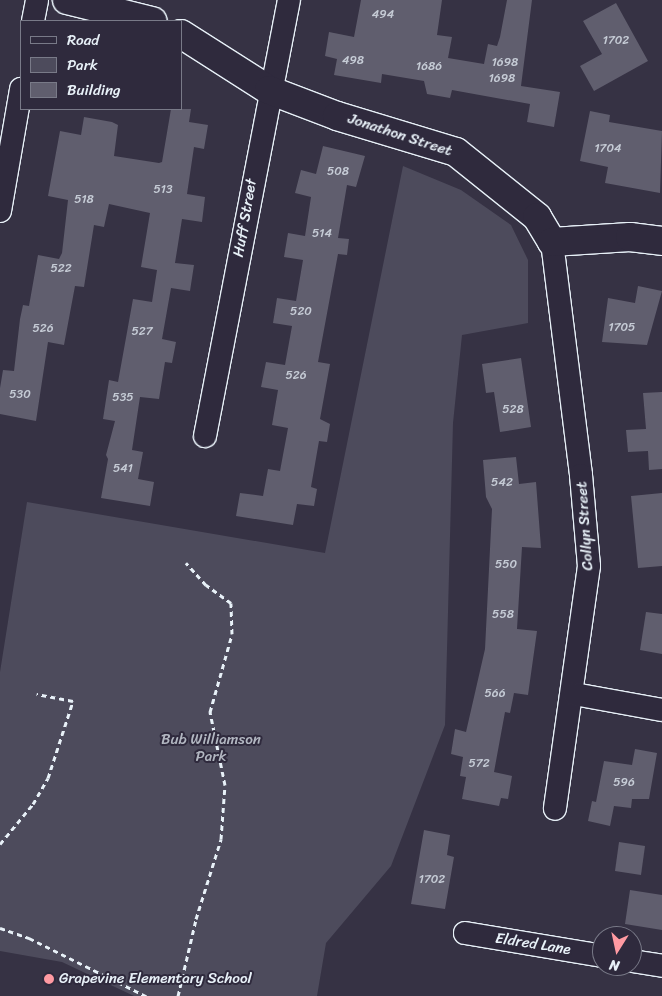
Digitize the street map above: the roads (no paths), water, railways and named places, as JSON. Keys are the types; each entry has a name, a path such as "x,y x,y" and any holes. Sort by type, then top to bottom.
{"street":[{"path":"33,20 37,0"},
{"path":"67,0 148,20"},
{"name":"Huff Street","path":"205,436 269,90 289,0"},
{"name":"Jonathon Street","path":"182,35 269,90 337,116 456,152 537,217 552,242"},
{"path":"0,210 20,95"},
{"path":"552,242 630,237 662,241"},
{"name":"Collyn Street","path":"552,242 581,474 588,566 574,694 555,809"},
{"path":"574,694 662,710"},
{"name":"Eldred Lane","path":"465,933 592,954"},
{"path":"642,963 662,966"}],"place":[{"name":"Grapevine Elementary School","path":"49,979"}],"park label":[{"name":"Bub Williamson Park","path":"211,748"}]}
